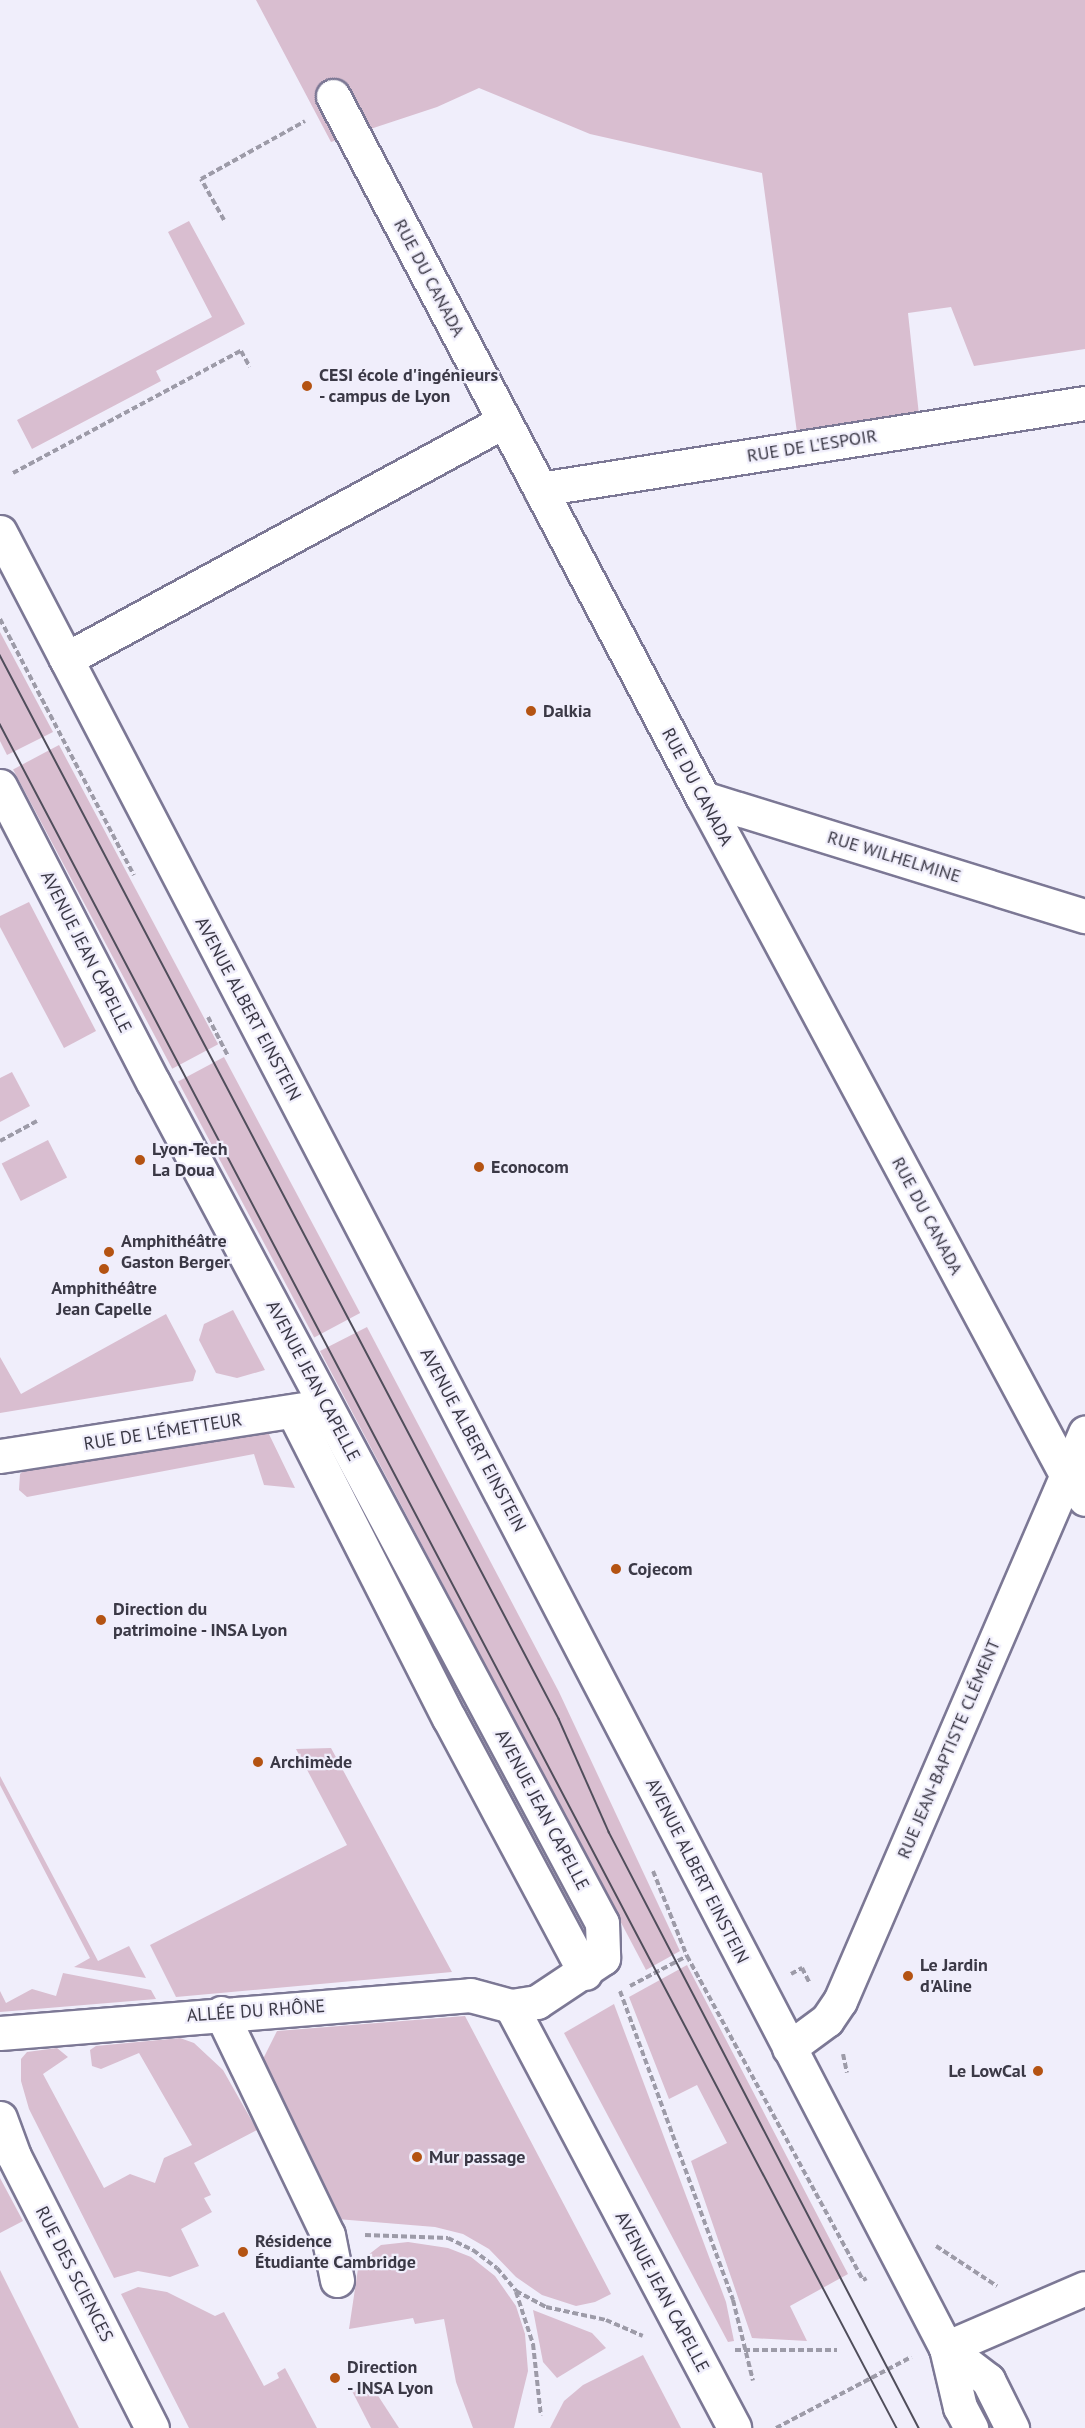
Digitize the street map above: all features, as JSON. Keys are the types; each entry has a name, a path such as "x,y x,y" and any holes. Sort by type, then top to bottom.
{"street":[{"name":"RUE DU CANADA","path":"333,96 703,798 1076,1487"},
{"name":"RUE DE L'ESPOIR","path":"540,489 1085,403"},
{"path":"66,659 504,421"},
{"name":"AVENUE ALBERT EINSTEIN","path":"0,532 946,2348 960,2407 971,2428"},
{"name":"AVENUE JEAN CAPELLE","path":"0,786 602,1923 594,1965"},
{"name":"RUE WILHELMINE","path":"703,798 1085,916"},
{"name":"RUE DE L'ÉMETTEUR","path":"0,1456 294,1413 325,1402"},
{"name":"AVENUE JEAN CAPELLE","path":"294,1413 449,1718 594,1965"},
{"name":"RUE JEAN-BAPTISTE CLÉMENT","path":"789,2048 826,2020 840,2001 1076,1487 1085,1433"},
{"path":"511,2006 537,2002 594,1965"},
{"name":"ALLÉE DU RHÔNE","path":"0,2033 221,2013 470,1995 511,2006"},
{"name":"AVENUE JEAN CAPELLE","path":"511,2006 734,2428"},
{"path":"221,2013 328,2235 337,2280"},
{"name":"RUE DES SCIENCES","path":"0,2118 14,2156 152,2428"},
{"path":"946,2348 1085,2288"},
{"name":"AVENUE ALBERT EINSTEIN","path":"946,2348 988,2380 1012,2428"}],"path":[{"path":"224,220 201,179 300,123"},
{"path":"13,472 241,351 250,367"},
{"path":"0,619 135,877"},
{"path":"203,1009 228,1055"},
{"path":"0,1141 37,1120"},
{"path":"681,1945 863,2280"},
{"path":"610,1997 687,1956"},
{"path":"594,1965 620,1992 733,2300 754,2383"},
{"path":"787,1976 802,1968 810,1985"},
{"path":"840,2048 846,2061 847,2082"},
{"path":"328,2235 448,2238 473,2250 497,2268 516,2291 530,2327 541,2416"},
{"path":"934,2245 1000,2288"},
{"path":"516,2291 557,2311 606,2320 647,2338"},
{"path":"776,2428 915,2354 946,2348"},
{"path":"722,2350 837,2350"}],"shaded area":[{"path":"256,0 1085,0 1085,349 974,366 951,307 908,313 919,415 798,440 762,173 590,134 479,88 437,107 331,142"},
{"path":"189,221 245,324 156,371 161,381 32,449 17,420 212,317 168,232"},
{"path":"0,632 53,732 7,755 0,741"},
{"path":"59,745 218,1044 172,1069 13,769"},
{"path":"29,902 96,1031 64,1048 0,927 0,916"},
{"path":"224,1057 360,1313 314,1337 178,1081"},
{"path":"12,1072 30,1106 0,1122 0,1078"},
{"path":"48,1140 67,1177 21,1201 2,1164"},
{"path":"233,1310 265,1370 237,1378 216,1373 199,1340 204,1324"},
{"path":"166,1314 196,1371 193,1381 0,1413 0,1357 21,1394"},
{"path":"367,1327 559,1692 680,1951 646,1970 320,1351"},
{"path":"266,1428 295,1488 264,1485 254,1454 27,1497 19,1490 20,1474 28,1466"},
{"path":"331,1748 452,1972 176,1997 150,1945 347,1845 296,1749"},
{"path":"0,1776 98,1961 129,1946 146,1978 74,1967 90,1958 0,1785"},
{"path":"687,1965 848,2274 790,2306 807,2341 752,2338 691,2161 727,2143 697,2085 669,2099 629,1997"},
{"path":"63,1973 151,1990 156,1999 0,2012 0,1991 6,2003 32,1989 56,1996"},
{"path":"614,2004 726,2302 734,2341 728,2342 564,2033"},
{"path":"465,2016 611,2294 595,2302 576,2306 542,2295 516,2277 489,2249 463,2234 435,2227 337,2219 261,2063 277,2031"},
{"path":"180,2038 194,2043 223,2070 257,2130 194,2163 211,2195 204,2198 212,2212 181,2229 199,2266 170,2277 138,2271 114,2278 29,2109 21,2081 21,2059 27,2052 57,2048 68,2057 43,2074 104,2188 130,2174 155,2183 164,2158 192,2145 139,2053 101,2069 92,2066 90,2050 96,2046"},
{"path":"0,2178 23,2221 0,2233"},
{"path":"408,2242 448,2248 471,2257 495,2276 516,2306 525,2334 528,2371 514,2428 473,2428 456,2382 444,2319 415,2324 413,2318 349,2329 359,2262 381,2245"},
{"path":"0,2270 79,2428 0,2428"},
{"path":"138,2287 167,2292 215,2316 224,2312 264,2386 279,2378 277,2373 285,2368 317,2428 189,2428 121,2294"},
{"path":"533,2310 592,2333 606,2348 557,2378 543,2362"},
{"path":"643,2355 681,2428 550,2428 564,2401 583,2385"},
{"path":"373,2388 399,2428 371,2428 352,2391"}],"tram line":[{"path":"0,655 559,1719 609,1832 919,2428"},
{"path":"0,724 897,2428"}],"place":[{"name":"CESI école d'ingénieurs - campus de Lyon","path":"307,386"},
{"name":"Dalkia","path":"531,711"},
{"name":"Lyon-Tech La Doua","path":"140,1160"},
{"name":"Econocom","path":"479,1167"},
{"name":"Amphithéâtre Gaston Berger","path":"109,1252"},
{"name":"Amphithéâtre Jean Capelle","path":"104,1269"},
{"name":"Cojecom","path":"616,1569"},
{"name":"Direction du patrimoine - INSA Lyon","path":"101,1620"},
{"name":"Archimède","path":"258,1762"},
{"name":"Le Jardin d'Aline","path":"908,1976"},
{"name":"Le LowCal","path":"1038,2071"},
{"name":"Mur passage","path":"417,2157"},
{"name":"Résidence Étudiante Cambridge","path":"243,2252"},
{"name":"Direction - INSA Lyon","path":"335,2378"}]}
